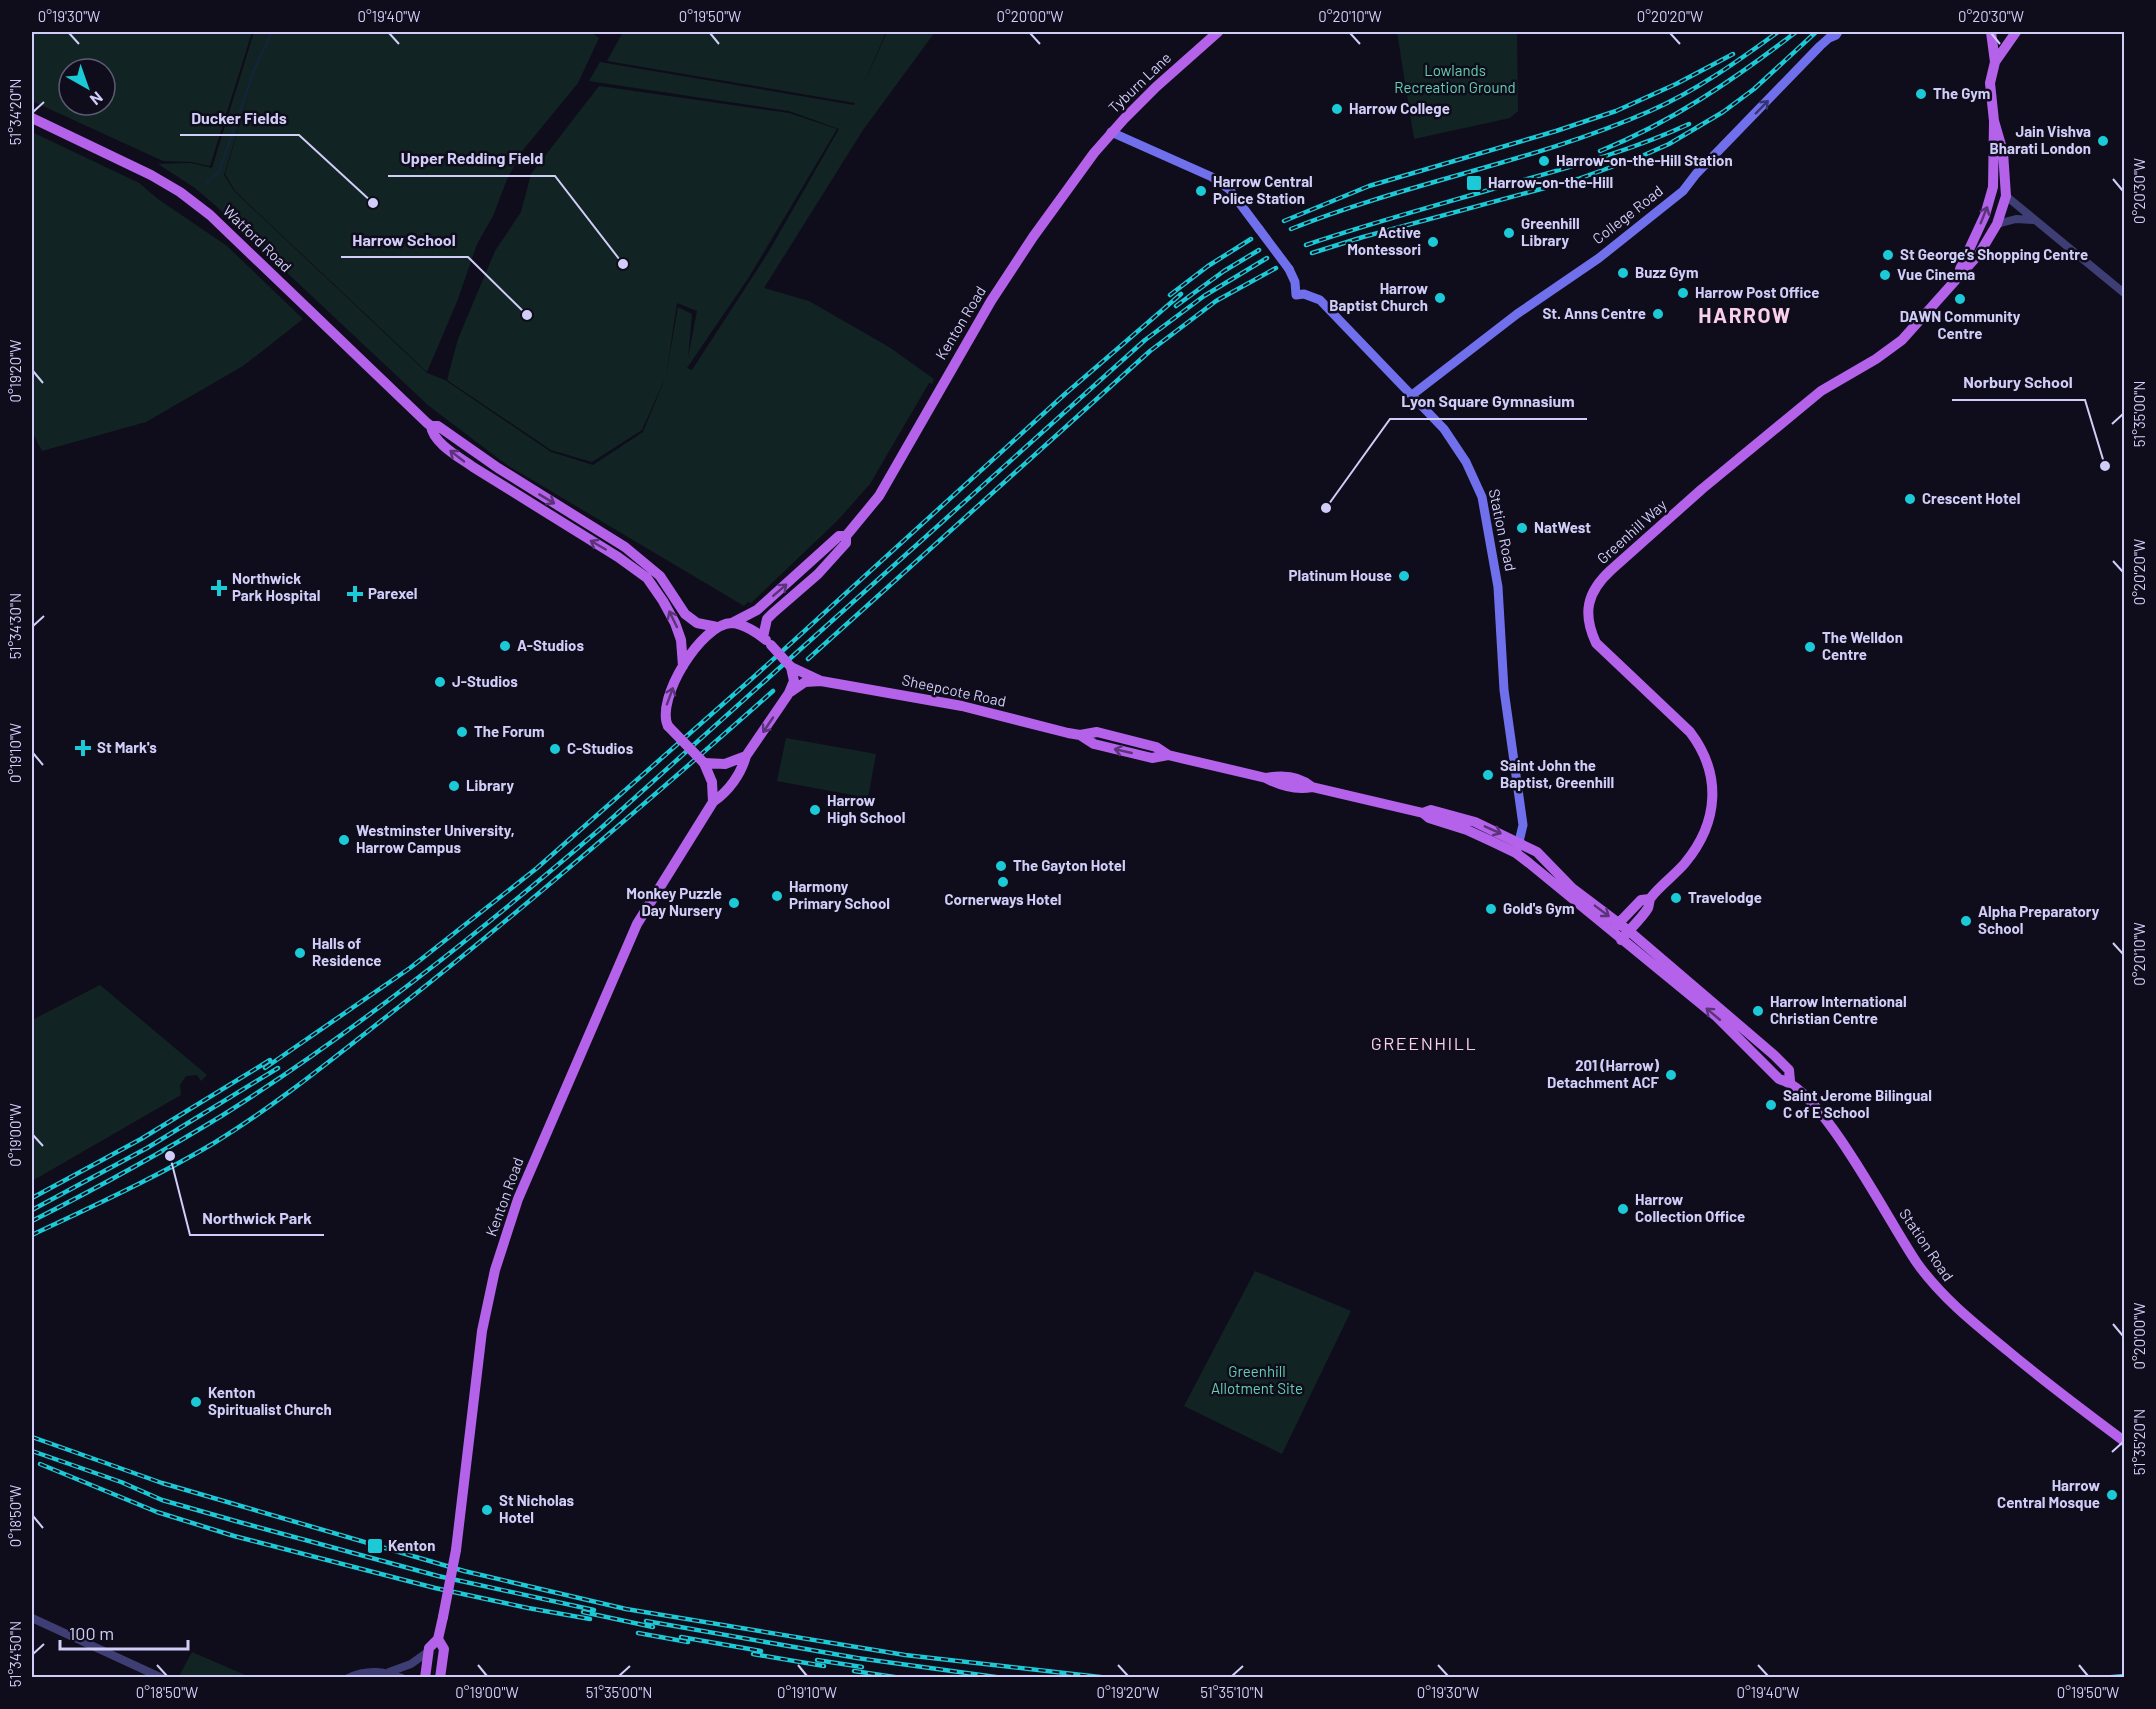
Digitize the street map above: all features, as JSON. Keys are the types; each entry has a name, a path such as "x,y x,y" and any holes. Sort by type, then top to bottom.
{"main road":[{"name":"Tyburn Lane","path":"1111,132 1156,87 1218,32"},
{"name":"Greenhill Way","path":"1955,279 1985,215 1993,187 1994,121 1990,83 1995,62 1991,32"},
{"name":"Greenhill Way","path":"1995,62 2016,32"},
{"name":"College Road","path":"1412,395 1517,314 1574,277 1683,191 1696,174 1820,46 1837,33"},
{"name":"Watford Road","path":"32,118 124,161 180,192 210,215 406,405 431,426 438,426 498,468 625,547 660,576 685,614 697,623 717,627"},
{"name":"Greenhill Way","path":"1621,940 1648,908 1650,899 1687,861 1700,842 1710,819 1714,798 1710,772 1701,747 1690,732 1596,643 1587,615 1592,595 1598,584 1611,570 1702,489 1821,391 1876,359 1902,340 1943,296 1978,254 1997,224 2006,196 2003,152 1994,121"},
{"name":"Station Road","path":"1111,132 1212,177 1229,189 1289,269 1295,282 1296,295 1304,294 1320,300 1439,423 1458,448 1482,497 1498,589 1504,690 1523,825 1516,854"},
{"name":"Kenton Road","path":"767,641 767,619 822,570 846,543 846,536 879,496 991,301 1033,237 1111,132"},
{"name":"Watford Road","path":"431,426 432,433 454,454 618,557 647,578 675,623 681,640 683,666"},
{"name":"Kenton Road","path":"732,623 757,610 839,536 846,536"},
{"path":"704,763 725,764 746,756 789,693 794,681 791,668 767,641 749,628 732,623 717,627 701,640 683,666 664,712 668,726 704,763 712,782 713,802"},
{"name":"Sheepcote Road","path":"791,668 821,681 962,706 1039,727 1080,735 1094,744 1152,758 1168,754 1266,778 1279,776 1291,778 1304,781 1312,787 1424,813 1431,810 1475,822 1537,852 1551,875"},
{"name":"Sheepcote Road","path":"789,693 805,682 821,681"},
{"name":"Kenton Road","path":"425,1677 429,1648 438,1639 456,1550 482,1331 495,1270 518,1200 637,924 713,802 723,795 742,768 746,756"},
{"name":"Sheepcote Road","path":"1424,813 1428,818 1467,830 1516,854 1551,875"},
{"name":"Station Road","path":"1551,875 1572,888 1615,928 1621,940 1717,1017 1779,1078 1790,1081 1827,1122 1853,1157 1912,1255 1937,1289 1964,1315 2063,1397 2124,1441"},
{"name":"Greenhill Way","path":"1615,928 1641,900 1650,899"},
{"name":"Station Road","path":"1615,928 1629,931 1774,1055 1789,1070 1790,1081"},
{"name":"Kenton Road","path":"438,1639 444,1649 440,1677"}],"street":[{"path":"2006,196 2124,293"},
{"path":"1997,224 2016,219 2034,220"},
{"path":"32,1618 162,1677"},
{"path":"348,1677 360,1673 388,1672 411,1664 429,1651"},
{"path":"388,1672 402,1677"}],"green space":[{"path":"32,32 252,32 210,166 191,162 163,161 67,117 117,117 117,57 57,57 57,112 32,101"},
{"path":"254,32 591,32 599,38 578,83 523,150 508,177 493,216 477,244 458,299 427,372 235,191 225,174 252,84 224,175 234,191 427,373 445,380 551,452 593,465 643,432 666,376 642,430 592,462 551,450 447,380 458,339 495,251 521,212 531,174 599,86 789,113 837,129 749,277 687,368 692,370 768,253 839,129 789,111 589,81 600,62 854,105 855,103 607,61 623,32 886,32 862,88 887,32 935,32 863,130 764,288 809,301 889,347 934,379 932,384 929,383 870,484 838,520 751,603 748,602 744,606 507,465 429,406 216,206 195,188 158,164 191,163 212,168","holes":["677,303 697,311 688,358 692,314 678,307 666,376"]},
{"name":"Lowlands Recreation Ground","path":"1397,32 1517,32 1518,111 1510,118 1414,139"},
{"path":"32,132 139,183 158,199 227,246 303,319 243,366 146,422 42,451 32,432"},
{"path":"786,738 876,754 868,798 777,781"},
{"path":"100,985 207,1075 201,1081 197,1075 186,1076 180,1085 181,1095 32,1181 32,1020"},
{"name":"Greenhill Allotment Site","path":"1255,1271 1351,1311 1282,1454 1184,1406"},
{"path":"192,1652 250,1677 179,1676"}],"waterway":[{"path":"207,182 219,172 254,70 272,32"}],"railway":[{"path":"1291,229 1380,198 1606,129 1650,111 1700,85 1778,32"},
{"path":"1600,151 1678,113 1750,66 1796,32"},
{"path":"1312,253 1578,179 1642,156 1669,144 1723,112 1754,89 1816,32"},
{"path":"1284,221 1369,186 1616,111 1676,84 1733,54"},
{"path":"1306,245 1606,156 1689,124"},
{"path":"1170,295 1208,266 1251,239"},
{"path":"1176,306 1224,271 1259,250"},
{"path":"32,1221 129,1170 223,1115 273,1083 417,979 600,829 1145,340 1204,296 1267,258"},
{"path":"808,659 1150,351 1216,301 1276,268"},
{"path":"265,1068 410,968 537,868 757,674 1065,394 1181,294"},
{"path":"32,1235 192,1156 239,1127 287,1093 404,1003 545,889 773,691"},
{"path":"32,1198 141,1139 270,1060"},
{"path":"32,1210 147,1148 278,1068"},
{"path":"32,1437 162,1483 464,1571 626,1609 905,1655 1109,1678"},
{"path":"32,1451 121,1482 162,1500 239,1522 438,1576 594,1610"},
{"path":"40,1464 157,1512 234,1536 435,1588 590,1619"},
{"path":"583,1612 653,1627"},
{"path":"646,1621 857,1658 1003,1678"},
{"path":"638,1633 688,1642"},
{"path":"681,1637 761,1651"},
{"path":"753,1654 824,1666"},
{"path":"817,1660 862,1667"},
{"path":"854,1671 901,1678"},
{"path":"2102,1678 2124,1676"}],"place":[{"name":"The Gym","path":"1921,94"},
{"name":"Harrow College","path":"1337,109"},
{"name":"Jain Vishva Bharati London","path":"2103,141"},
{"name":"Harrow-on-the-Hill Station","path":"1544,161"},
{"name":"Harrow-on-the-Hill","path":"1474,183"},
{"name":"Harrow Central Police Station","path":"1201,191"},
{"name":"Ducker Fields","path":"373,203"},
{"name":"Greenhill Library","path":"1509,233"},
{"name":"Active Montessori","path":"1433,242"},
{"name":"St George’s Shopping Centre","path":"1888,255"},
{"name":"Upper Redding Field","path":"623,264"},
{"name":"Buzz Gym","path":"1623,273"},
{"name":"Vue Cinema","path":"1885,275"},
{"name":"Harrow Post Office","path":"1683,293"},
{"name":"Harrow Baptist Church","path":"1440,298"},
{"name":"DAWN Community Centre","path":"1960,299"},
{"name":"St. Anns Centre","path":"1658,314"},
{"name":"Harrow School","path":"527,315"},
{"name":"Norbury School","path":"2105,466"},
{"name":"Crescent Hotel","path":"1910,499"},
{"name":"Lyon Square Gymnasium","path":"1326,508"},
{"name":"NatWest","path":"1522,528"},
{"name":"Platinum House","path":"1404,576"},
{"name":"Northwick Park Hospital","path":"219,588"},
{"name":"Parexel","path":"355,594"},
{"name":"A-Studios","path":"505,646"},
{"name":"The Welldon Centre","path":"1810,647"},
{"name":"J-Studios","path":"440,682"},
{"name":"The Forum","path":"462,732"},
{"name":"St Mark's","path":"83,748"},
{"name":"C-Studios","path":"555,749"},
{"name":"Saint John the Baptist, Greenhill","path":"1488,775"},
{"name":"Library","path":"454,786"},
{"name":"Harrow High School","path":"815,810"},
{"name":"Westminster University, Harrow Campus","path":"344,840"},
{"name":"The Gayton Hotel","path":"1001,866"},
{"name":"Cornerways Hotel","path":"1003,882"},
{"name":"Harmony Primary School","path":"777,896"},
{"name":"Travelodge","path":"1676,898"},
{"name":"Monkey Puzzle Day Nursery","path":"734,903"},
{"name":"Gold's Gym","path":"1491,909"},
{"name":"Alpha Preparatory School","path":"1966,921"},
{"name":"Halls of Residence","path":"300,953"},
{"name":"Harrow International Christian Centre","path":"1758,1011"},
{"name":"201 (Harrow) Detachment ACF","path":"1671,1075"},
{"name":"Saint Jerome Bilingual C of E School","path":"1771,1105"},
{"name":"Northwick Park","path":"170,1156"},
{"name":"Harrow Collection Office","path":"1623,1209"},
{"name":"Kenton Spiritualist Church","path":"196,1402"},
{"name":"Harrow Central Mosque","path":"2112,1495"},
{"name":"St Nicholas Hotel","path":"487,1510"},
{"name":"Kenton","path":"375,1546"}],"district":[{"name":"HARROW","path":"1745,316"},
{"name":"GREENHILL","path":"1424,1044"}]}
